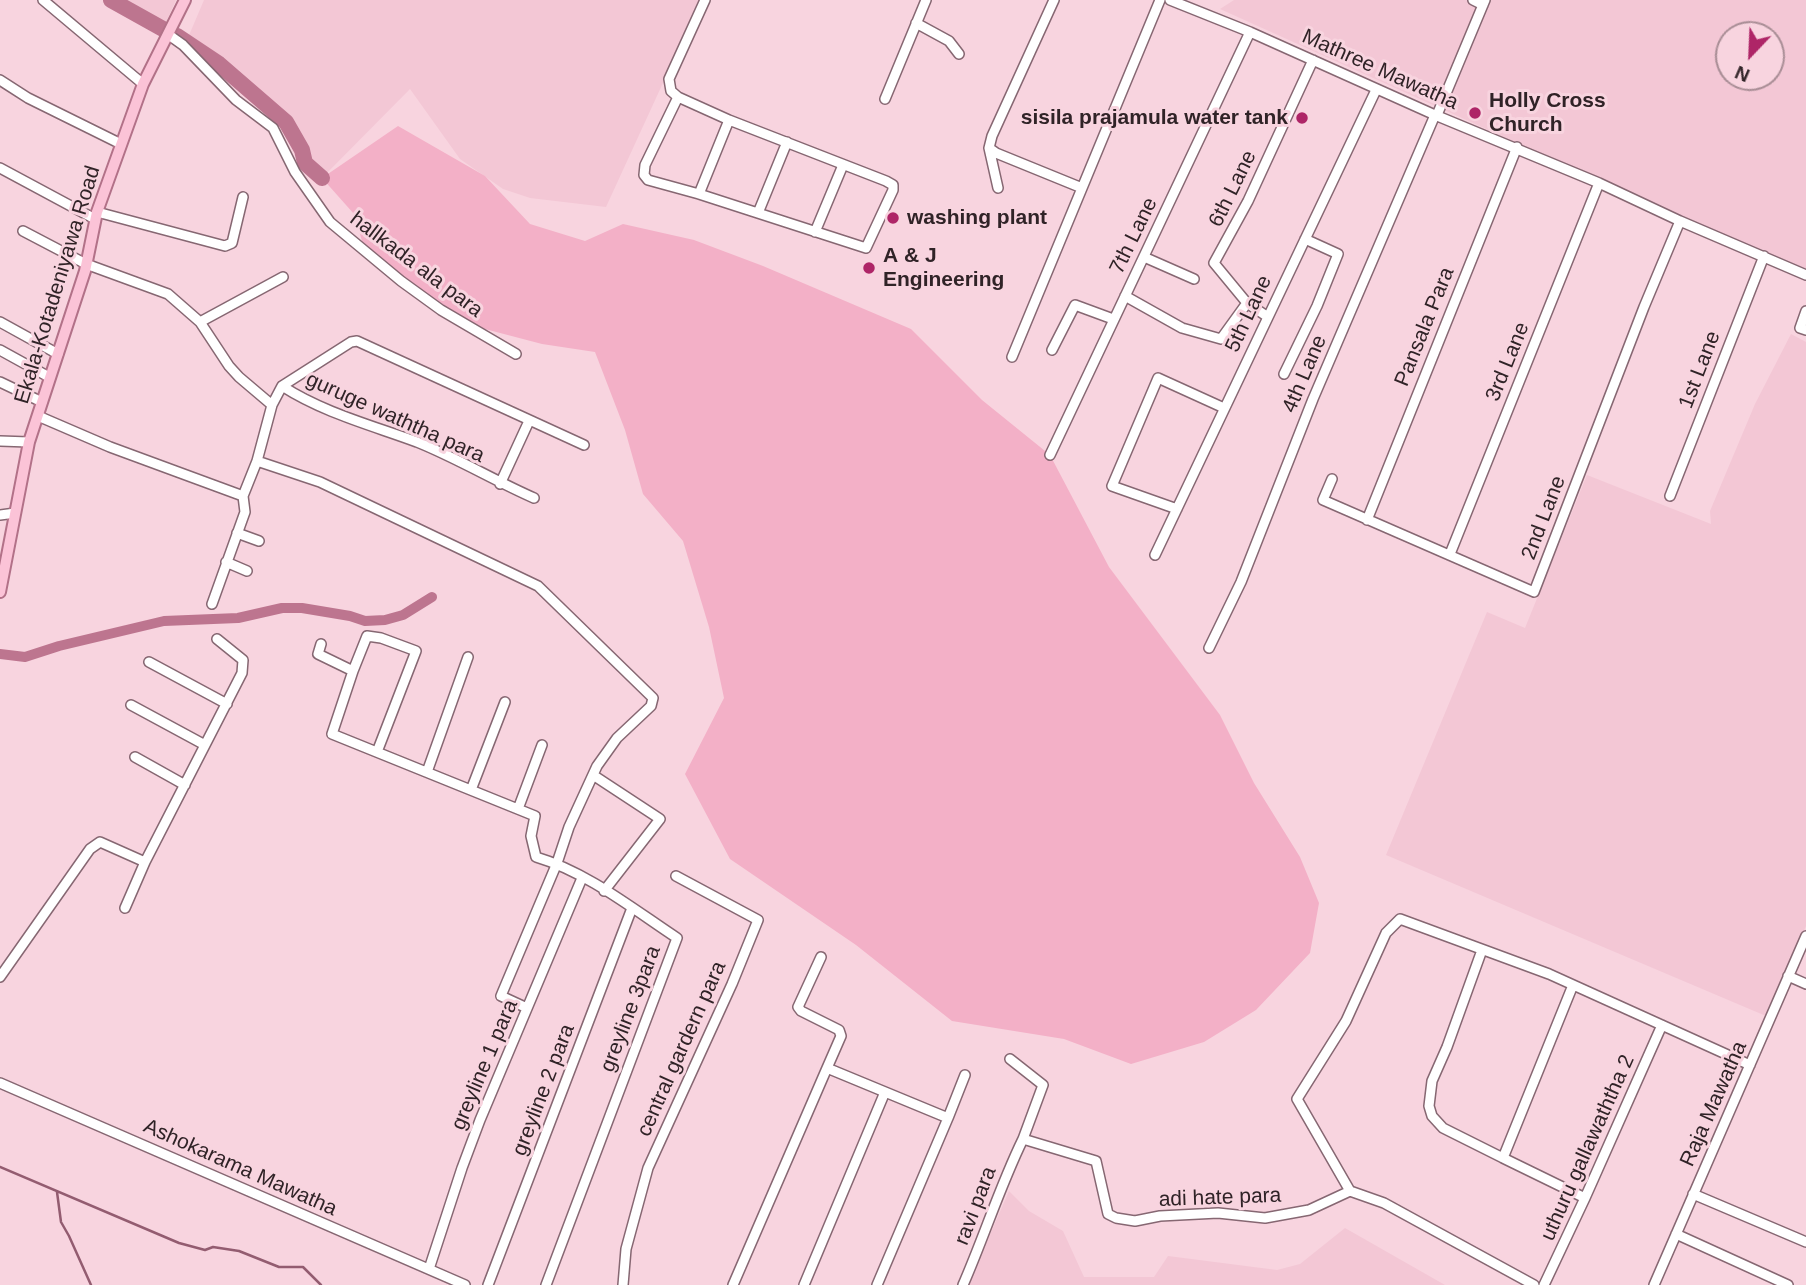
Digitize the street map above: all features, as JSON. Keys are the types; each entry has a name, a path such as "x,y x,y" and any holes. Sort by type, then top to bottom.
{"main road":[{"name":"Ekala-Kotadeniyawa Road","path":"0,592 29,442 86,264 96,215 142,85 185,0"}],"street":[{"path":"43,0 142,85"},
{"path":"678,97 645,164 644,175 648,180 866,248 893,185 729,120 678,97 671,91 669,79 705,0"},
{"path":"884,99 926,0"},
{"path":"998,188 989,148 992,136 1054,0"},
{"path":"1012,357 1160,0"},
{"name":"Mathree Mawatha","path":"1170,0 1250,32 1376,90 1517,147 1806,275"},
{"path":"1473,0 1484,3"},
{"name":"4th Lane","path":"1209,648 1241,582 1313,399 1484,3"},
{"path":"916,23 949,41 959,54"},
{"name":"7th Lane","path":"1050,455 1250,32"},
{"name":"hallkada ala para","path":"169,35 183,45 236,100 273,128 295,172 330,222 401,281 441,310 516,354"},
{"name":"6th Lane","path":"1268,317 1247,303 1214,264 1248,201 1313,60"},
{"path":"0,79 28,97 121,144"},
{"name":"5th Lane","path":"1155,555 1376,90"},
{"path":"699,194 729,120"},
{"path":"758,213 787,142"},
{"name":"Pansala Para","path":"1367,520 1517,147"},
{"path":"989,148 1082,188"},
{"path":"815,232 843,165"},
{"path":"0,169 96,215 225,246 232,243 243,197"},
{"name":"3rd Lane","path":"1450,554 1599,183"},
{"name":"2nd Lane","path":"1332,479 1322,500 1534,592 1680,221"},
{"path":"23,231 86,264 168,294 200,322 229,366 272,404"},
{"path":"1283,374 1302,339 1338,254 1305,239"},
{"name":"1st Lane","path":"1670,496 1764,256"},
{"path":"1144,257 1195,279"},
{"path":"200,322 283,277"},
{"path":"1125,296 1182,328 1221,339 1247,303"},
{"path":"1052,350 1075,305 1113,319"},
{"path":"1806,311 1800,328 1806,330"},
{"path":"0,322 58,354"},
{"path":"282,386 351,342 357,341 584,444"},
{"path":"0,350 49,377"},
{"path":"1177,509 1112,486 1158,378 1224,408"},
{"path":"0,382 42,402"},
{"name":"guruge waththa para","path":"212,604 245,512 243,496 257,461 272,404 282,386 299,397 361,424 418,443 534,498"},
{"path":"38,416 110,447 243,496"},
{"path":"500,484 529,421"},
{"path":"0,441 29,442"},
{"path":"257,461 320,482 538,586 653,698 651,706 617,738 593,775 569,827 557,863 501,996 527,1008"},
{"path":"0,516 15,513"},
{"path":"237,533 259,541"},
{"path":"226,562 247,571"},
{"path":"377,752 416,651 381,638 367,636 332,734 518,809 542,746"},
{"path":"125,908 145,862 242,673 243,660 217,639"},
{"path":"321,644 318,654 353,671"},
{"path":"427,772 468,657"},
{"path":"149,662 227,704"},
{"path":"471,790 505,702"},
{"path":"131,705 205,745"},
{"path":"135,757 185,785"},
{"path":"593,775 660,819 604,891"},
{"name":"greyline 3para","path":"518,809 535,816 531,836 536,857 557,863 677,938 546,1285"},
{"path":"0,977 90,849 100,842 145,862"},
{"name":"central gardern para","path":"623,1285 626,1249 648,1168 732,984 758,920 676,876"},
{"name":"greyline 1 para","path":"429,1269 462,1168 582,878"},
{"name":"greyline 2 para","path":"488,1285 632,908"},
{"path":"1534,1285 1384,1203 1350,1191 1297,1099 1346,1021 1386,933 1400,919 1573,985 1750,1065"},
{"name":"Raja Mawatha","path":"1654,1285 1806,936"},
{"path":"1482,950 1432,1081 1428,1100 1432,1116 1440,1126 1585,1198"},
{"path":"733,1285 841,1036 839,1030 798,1007 821,957"},
{"path":"1788,976 1806,984"},
{"path":"1503,1158 1573,985"},
{"name":"uthuru gallawaththa 2","path":"1544,1285 1662,1025"},
{"path":"1010,1059 1043,1085 1023,1139"},
{"path":"827,1068 948,1118"},
{"path":"877,1285 965,1075"},
{"name":"Ashokarama Mawatha","path":"0,1083 465,1285"},
{"path":"804,1285 885,1092"},
{"name":"adi hate para","path":"1023,1139 1096,1161 1108,1214 1116,1218 1135,1220 1218,1213 1265,1219 1309,1210 1350,1191"},
{"name":"ravi para","path":"963,1285 1023,1139"},
{"path":"1693,1194 1806,1242"},
{"path":"1676,1234 1788,1285"}],"shaded area":[{"path":"119,0 176,0 164,27"},
{"path":"204,0 701,0 606,207 530,198 503,189 460,159 410,89 322,178 291,118 222,62 187,40"},
{"path":"1234,0 1806,0 1806,273 1220,9"},
{"path":"398,126 485,176 530,224 585,241 623,224 694,240 763,266 911,329 982,400 1050,455 1109,567 1220,715 1254,783 1300,857 1319,903 1310,953 1256,1010 1204,1042 1131,1064 1064,1039 952,1021 856,945 730,859 685,774 724,698 709,627 683,541 643,494 625,430 595,352 542,344 462,323 365,251 354,214 322,178"},
{"path":"1791,334 1806,342 1806,926 1766,1016 1386,855 1487,612 1525,628 1587,475 1711,524 1710,511 1755,404"},
{"path":"1009,1191 1029,1211 1063,1231 1084,1277 1154,1277 1168,1256 1277,1270 1300,1264 1345,1228 1445,1285 968,1285"}],"waterway":[{"path":"111,0 163,29"},
{"path":"177,36 219,64 286,122 302,150 305,163 322,178"},
{"path":"0,654 25,657 59,646 164,621 238,618 282,608 302,608 365,621 385,620 403,615 432,597"},
{"path":"0,1167 179,1243 205,1250 213,1247 239,1251 279,1267 303,1267 321,1285"},
{"path":"57,1192 61,1222 91,1285"}],"place":[{"name":"Holly Cross Church","path":"1475,113"},
{"name":"sisila prajamula water tank","path":"1302,118"},
{"name":"washing plant","path":"893,218"},
{"name":"A & J Engineering","path":"869,268"}]}
